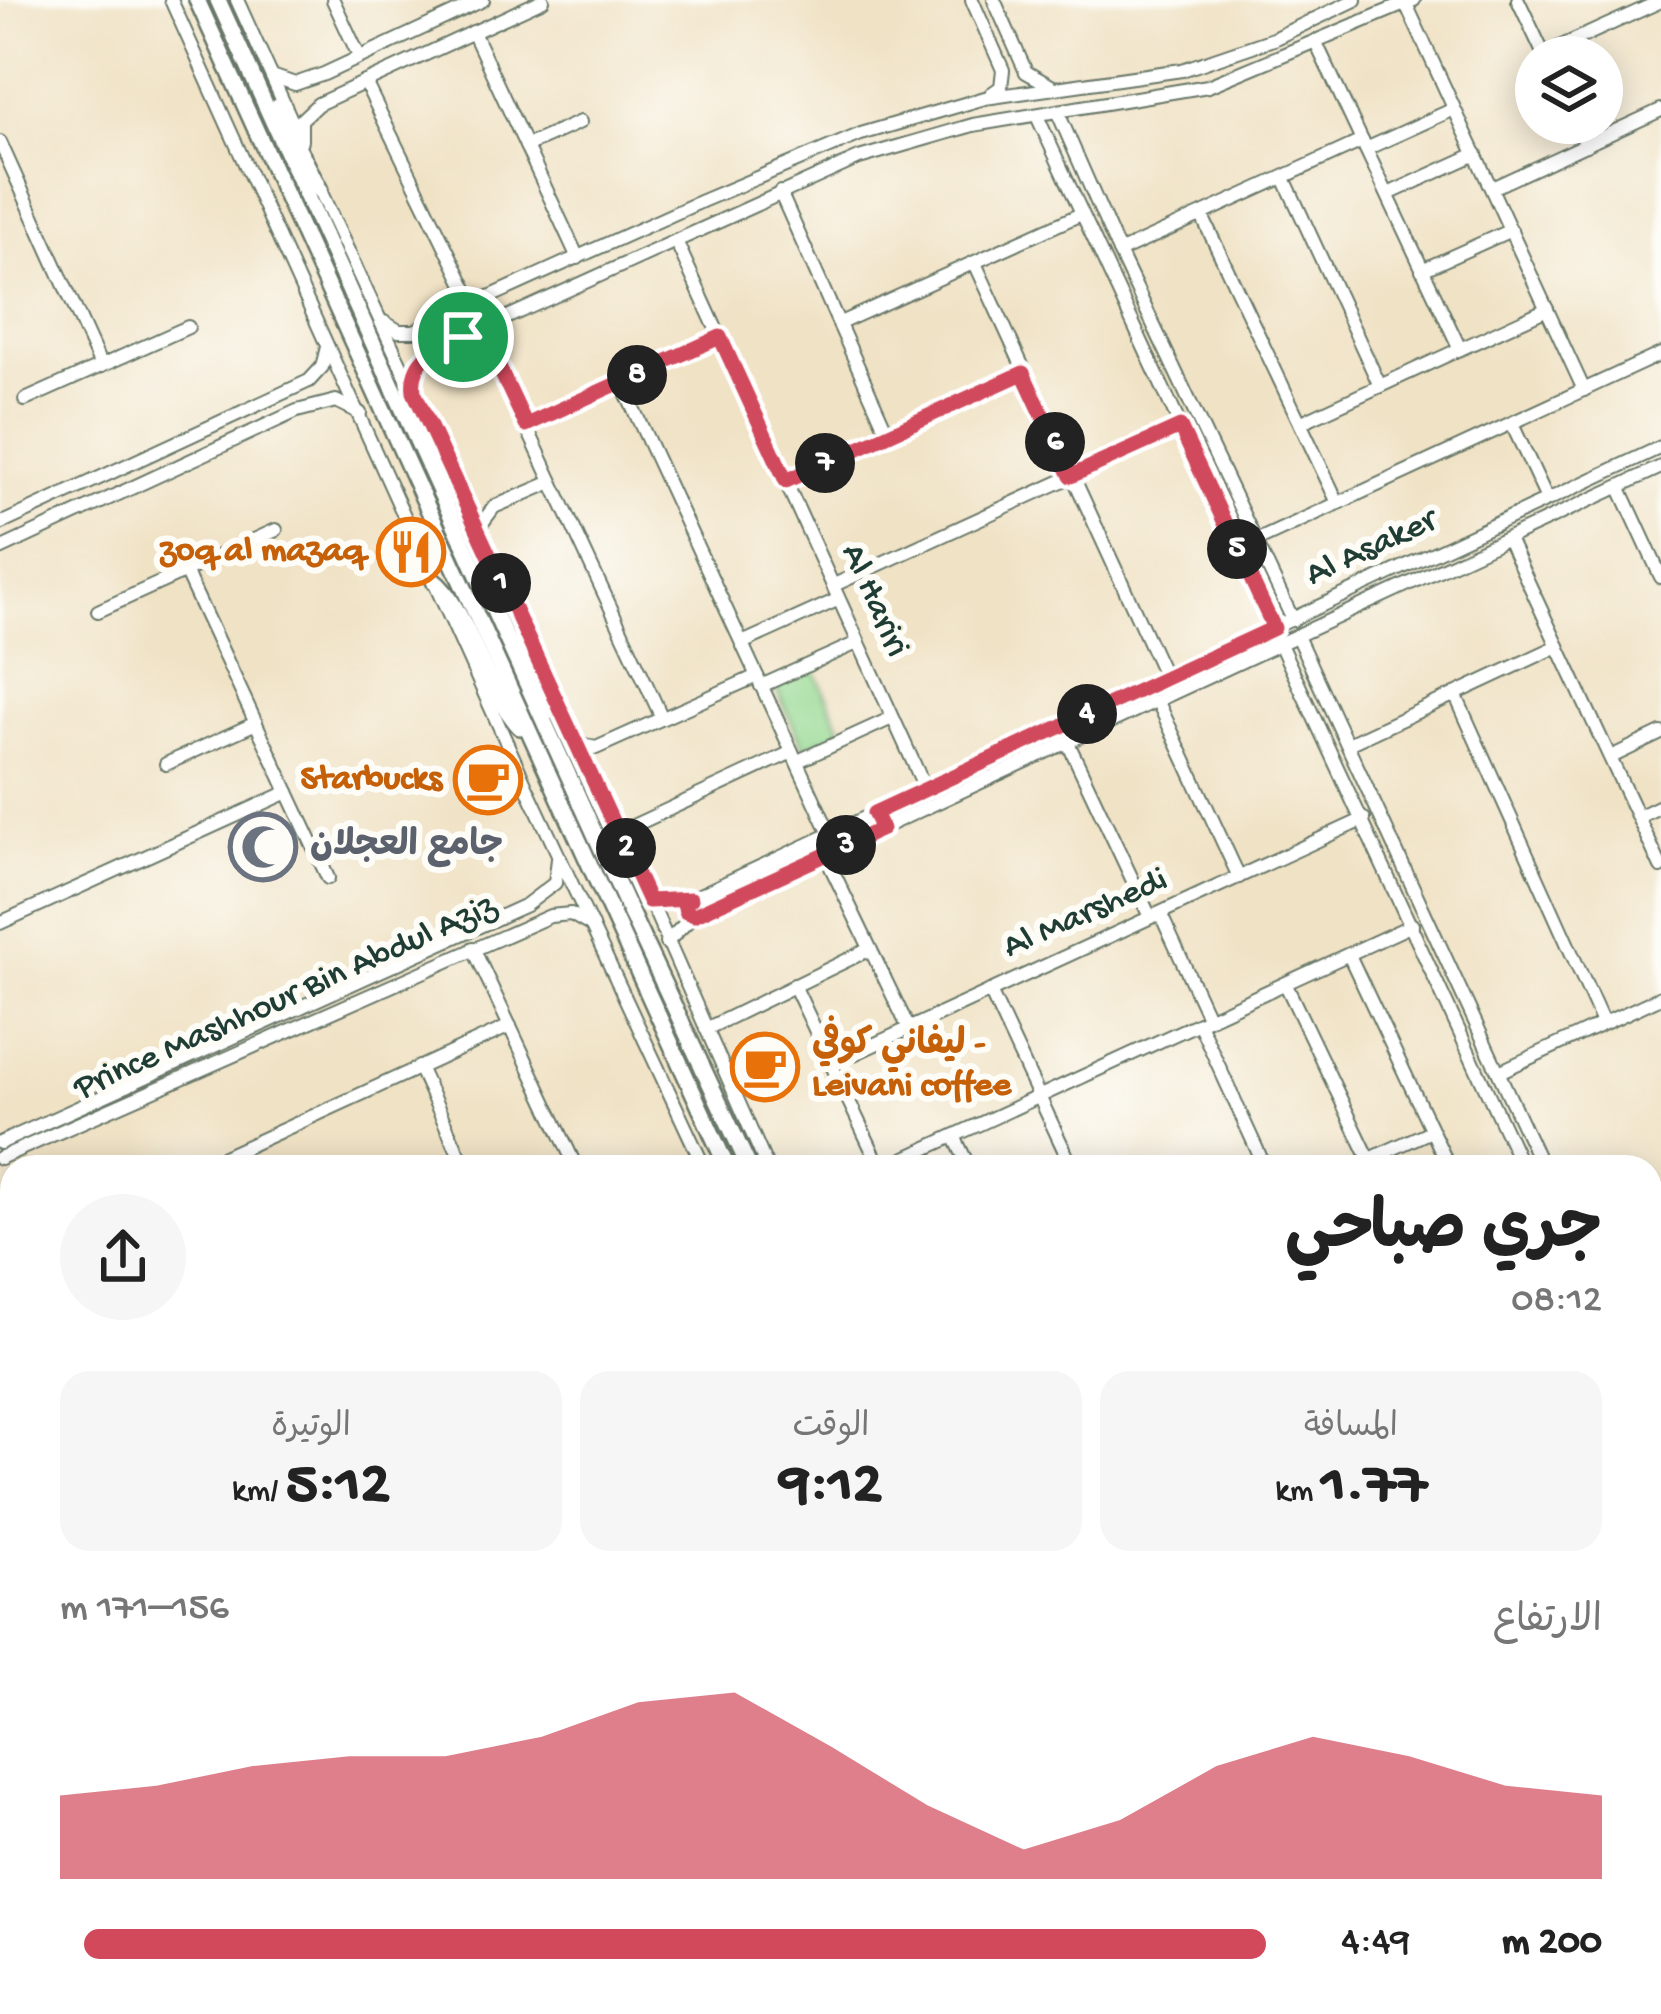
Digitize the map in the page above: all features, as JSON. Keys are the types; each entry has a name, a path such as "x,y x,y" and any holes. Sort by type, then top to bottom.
{"main road":[{"path":"197,0 722,1155"},
{"path":"220,0 320,190"},
{"path":"220,0 743,1155"},
{"path":"434,581 445,590 500,703 529,735"},
{"path":"512,606 526,652 577,772 577,792"}],"street":[{"path":"171,0 699,1155"},
{"path":"237,0 320,190 620,832 762,1155"},
{"path":"333,0 359,56"},
{"path":"272,76 295,84 323,74 482,0"},
{"path":"301,141 301,120 331,97 543,0"},
{"path":"972,0 1004,78 1001,87 986,98"},
{"path":"994,0 1026,72 1054,88"},
{"path":"380,320 407,332 452,315 861,134 986,98 1182,70 1273,39 1354,0"},
{"path":"1518,0 1535,36"},
{"path":"1587,36 1661,1"},
{"path":"414,392 412,378 425,355 860,158 973,125 1208,86 1410,2 1454,109 1584,390"},
{"path":"473,32 578,258"},
{"path":"1316,43 1460,349"},
{"path":"323,74 316,92 322,98 331,97"},
{"path":"1143,78 1147,98"},
{"path":"365,82 474,305"},
{"path":"1119,252 1283,178 1454,109"},
{"path":"1492,188 1661,110"},
{"path":"1058,112 1292,620"},
{"path":"1037,116 1274,628"},
{"path":"526,146 580,122"},
{"path":"0,142 101,366"},
{"path":"1388,194 1476,154"},
{"path":"1283,178 1380,386"},
{"path":"780,192 888,434"},
{"path":"840,323 1081,214"},
{"path":"1202,216 1338,503"},
{"path":"1422,270 1510,230"},
{"name":"Al Hariri","path":"676,241 925,788"},
{"path":"975,263 1166,679"},
{"path":"1302,422 1547,309"},
{"path":"452,315 447,331 463,337"},
{"path":"25,400 188,327"},
{"path":"481,329 662,718"},
{"path":"526,425 720,337"},
{"path":"0,524 291,389 316,375 327,346"},
{"path":"1254,542 1661,354"},
{"path":"786,481 1023,373"},
{"path":"620,382 830,834"},
{"path":"291,389 303,397 297,411"},
{"path":"0,549 297,411 335,401 360,412"},
{"path":"1512,424 1547,499"},
{"path":"834,584 1180,427"},
{"name":"Al Asaker","path":"649,901 691,899 1661,447"},
{"path":"1642,456 1655,470"},
{"name":"Al Asaker","path":"666,943 694,915 1655,470"},
{"path":"477,530 494,508 552,482"},
{"path":"1620,488 1661,577"},
{"path":"68,492 76,512"},
{"path":"98,611 276,530"},
{"path":"1508,538 1661,867"},
{"path":"187,572 328,878"},
{"path":"742,643 836,600"},
{"path":"1297,636 1537,1155"},
{"path":"578,743 596,748 857,643"},
{"path":"1280,644 1517,1155"},
{"path":"1348,744 1558,646"},
{"path":"1295,675 1295,662 1303,660 1311,667"},
{"path":"1455,694 1604,1023"},
{"path":"1158,702 1239,877"},
{"path":"1316,715 1331,707"},
{"path":"620,832 892,718"},
{"path":"166,764 256,723"},
{"path":"1611,757 1661,734"},
{"path":"1068,743 1204,1021 1260,1155"},
{"path":"589,767 596,748"},
{"path":"0,923 288,792"},
{"path":"1638,817 1661,806"},
{"path":"874,813 882,829"},
{"name":"Al Marshedi","path":"832,1064 1364,819"},
{"name":"Prince Mashhour Bin Abdul Aziz","path":"0,1143 534,899 555,883 558,852"},
{"path":"825,855 908,1029"},
{"path":"534,899 545,908 543,919"},
{"path":"691,899 684,904 686,912 694,915"},
{"name":"Prince Mashhour Bin Abdul Aziz","path":"7,1155 543,919 572,914 596,929"},
{"path":"910,1155 1286,985 1427,914"},
{"path":"473,948 570,1155"},
{"path":"706,1029 870,950"},
{"path":"1349,955 1443,1155"},
{"path":"1286,985 1367,1155"},
{"path":"794,986 877,1155"},
{"path":"991,991 1066,1155"},
{"path":"1499,1072 1661,997"},
{"path":"228,1155 510,1026"},
{"path":"419,1067 459,1155"},
{"path":"1386,1155 1431,1131"},
{"path":"954,1136 963,1155"}],"green space":[{"path":"813,667 842,731 804,748 774,684"}],"place":[{"name":"zoq al mazaq","path":"411,552"},
{"name":"Starbucks","path":"488,780"},
{"name":"جامع العجلان","path":"263,847"},
{"name":"ليفاني كوفي - Leivani coffee","path":"765,1067"}],"route":[{"path":"481,329 526,425 720,337 786,481 1023,373 1071,476 1180,427 1274,628 874,813 882,829 694,915 686,912 684,904 691,899 649,901 414,392 416,365 425,355 463,337 481,329"}]}
